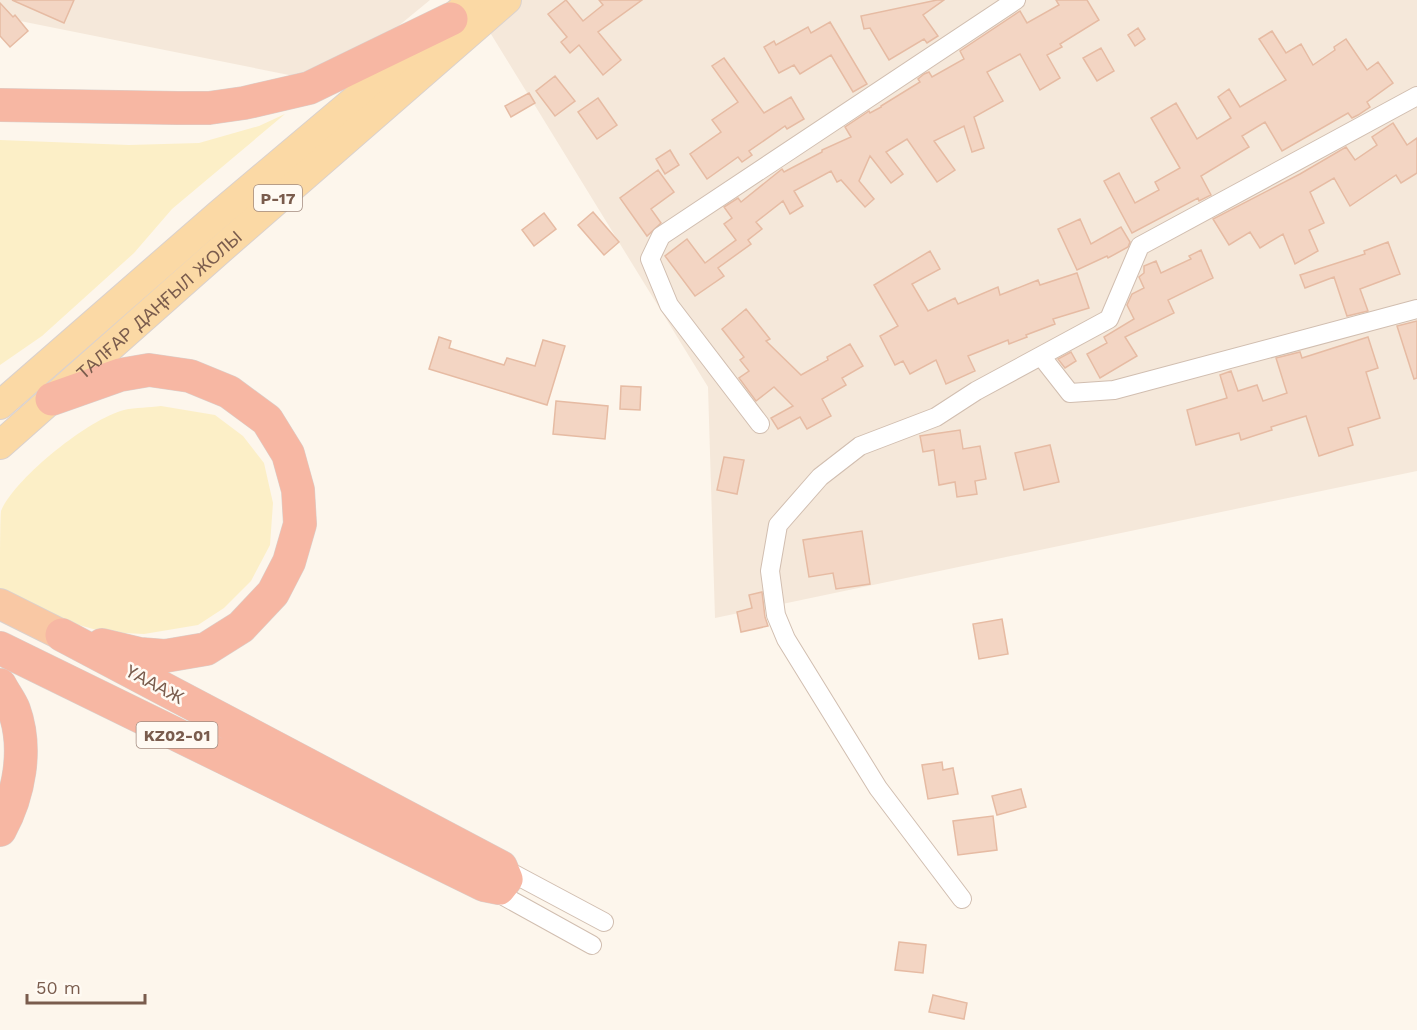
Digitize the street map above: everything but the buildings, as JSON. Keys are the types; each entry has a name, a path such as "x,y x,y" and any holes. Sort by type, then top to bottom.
{"highway":[{"path":"0,105 209,108 244,103 309,88 462,10"},
{"path":"52,399 120,375 149,370 190,376 229,392 267,420 288,454 298,490 300,524 289,562 273,593 241,627 206,649 165,656 140,654 63,635"},
{"name":"ҮАААЖ","path":"0,604 63,635 364,811"},
{"name":"ҮАААЖ","path":"0,648 364,811"},
{"path":"0,685 14,710 20,742 20,778 9,814 0,830"},
{"name":"KZ02-01","path":"364,811 493,876"}],"main road":[{"name":"ТАЛҒАР ДАҢҒЫЛ ЖОЛЫ","path":"0,445 228,242 507,0"},
{"name":"ТАЛҒАР ДАҢҒЫЛ ЖОЛЫ","path":"0,405 219,214 462,10"}],"street":[{"path":"760,424 669,304 650,259 661,236 1016,0"},
{"path":"962,899 879,789 786,639 776,615 770,572 778,525 820,477 860,446 936,417 976,391 1109,319 1140,246 1417,96"},
{"path":"1041,356 1070,393 1114,390 1417,309"},
{"name":"KZ02-01","path":"493,876 604,922"},
{"name":"KZ02-01","path":"493,876 592,945"}],"shaded area":[{"path":"0,0 430,0 329,83 0,17"},
{"path":"470,0 1417,0 1417,471 715,618 708,387"}],"sand":[{"path":"285,114 172,209 134,253 42,336 0,365 0,140 129,145 199,143 259,126"},
{"path":"161,406 215,415 243,436 264,463 273,503 270,545 251,581 224,608 198,625 144,634 104,632 68,622 0,589 1,511 22,482 55,451 92,425 124,410"}]}
